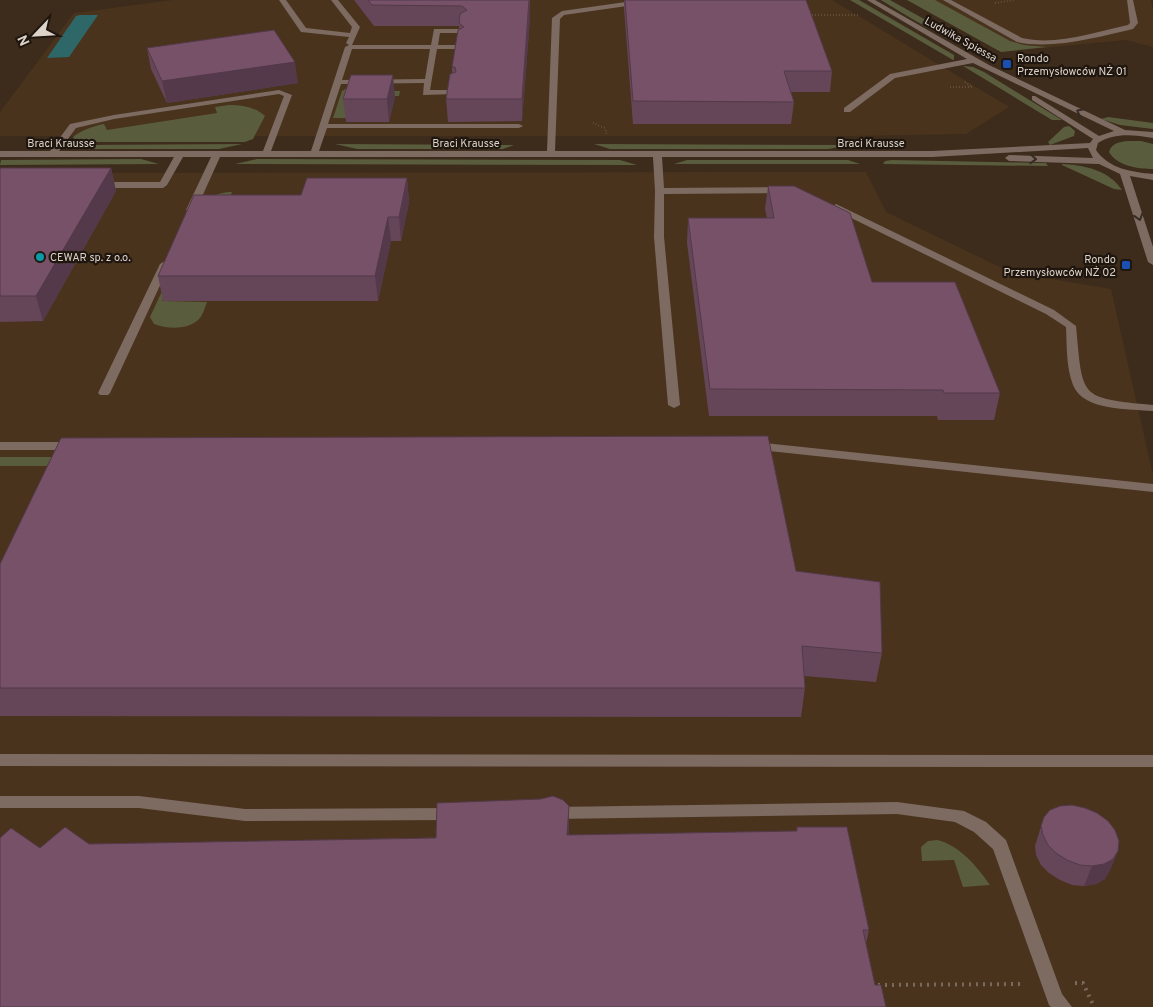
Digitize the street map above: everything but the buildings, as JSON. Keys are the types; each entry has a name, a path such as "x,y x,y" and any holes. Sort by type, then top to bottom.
{"street":[{"path":"282,0 304,30 353,35"},
{"path":"314,154 356,27 334,0"},
{"path":"551,154 556,18 562,13 655,0"},
{"name":"Ludwika Spiessa","path":"870,0 986,67 1125,133"},
{"path":"946,0 1020,40 1042,43 1130,27 1134,23 1130,0"},
{"path":"452,92 426,93 437,31 462,31"},
{"path":"348,47 460,47"},
{"path":"847,110 893,76 975,60"},
{"path":"986,67 1095,142 1094,156 1100,161 1124,172 1153,177"},
{"path":"337,82 428,81"},
{"path":"52,154 64,136 74,126 114,117 279,92 288,95 266,154"},
{"path":"322,126 519,126"},
{"path":"1125,133 1153,135"},
{"name":"Braci Krausse","path":"932,154 1095,142 1125,133"},
{"name":"Braci Krausse","path":"0,154 932,154 1100,161"},
{"path":"90,185 163,185 180,154"},
{"path":"184,223 217,154"},
{"path":"657,154 660,191 659,237 674,406"},
{"path":"1124,172 1153,262"},
{"path":"660,191 797,191"},
{"path":"830,204 1050,312 1071,326 1077,378 1082,392 1098,402 1153,408"},
{"path":"104,393 172,250"},
{"path":"0,446 89,446"},
{"path":"742,446 762,446 1153,488"},
{"path":"0,760 1153,761"},
{"path":"0,802 139,802 245,815 469,814"},
{"path":"539,813 897,808 958,816 980,827 1000,845 1055,999 1063,1007"}],"path":[{"path":"802,15 858,16"},
{"path":"593,123 605,128 607,136"},
{"path":"872,985 1083,983 1094,1007"}],"shaded area":[{"path":"173,0 832,0 1009,107 966,134 849,136 0,136 0,112 74,13"},
{"path":"907,0 1151,0 1153,11 1153,47 1126,40 1001,52"},
{"path":"866,172 886,212 1010,272 1111,289 1153,475 1153,1007 0,1007 0,173"}],"green space":[{"path":"850,0 859,0 954,55 954,59 953,60"},
{"path":"881,0 890,0 974,47 943,36"},
{"path":"907,0 935,0 1010,41 1024,45 1047,47 1001,52"},
{"path":"963,66 973,67 984,72 1062,120 1052,120"},
{"path":"350,86 357,91 400,91 399,96 354,96 348,118 333,118 342,91"},
{"path":"229,105 248,107 257,110 265,116 253,139 245,142 75,142 73,137 80,132 104,124 107,130 217,113 215,107"},
{"path":"1108,117 1153,123 1153,129 1120,125 1101,119"},
{"path":"1069,126 1075,131 1074,136 1050,145 1048,142 1064,127"},
{"path":"1141,141 1153,144 1153,169 1122,164 1109,152 1118,143"},
{"path":"242,144 219,149 96,149 76,145"},
{"path":"335,144 514,145 503,149 357,149"},
{"path":"594,144 851,145 828,149 610,149"},
{"path":"141,159 159,164 0,165 1,160"},
{"path":"257,159 620,160 637,165 235,164"},
{"path":"687,160 848,160 860,164 674,164"},
{"path":"885,161 1046,163 1048,166 883,164"},
{"path":"1062,164 1087,167 1103,173 1117,183 1122,190 1114,189"},
{"path":"232,192 229,200 199,218 162,301 207,302 204,311 198,320 188,326 171,328 154,324 150,317 200,210 213,196"},
{"path":"0,457 52,457 47,466 0,466"},
{"path":"937,840 960,851 990,885 963,887 954,860 922,861 921,847 928,841"}],"water":[{"path":"98,15 69,57 47,58 76,16"}],"place":[{"name":"Rondo Przemysłowców NŻ 01","path":"1007,64"},
{"name":"CEWAR sp. z o.o.","path":"40,257"},
{"name":"Rondo Przemysłowców NŻ 02","path":"1126,265"}]}
